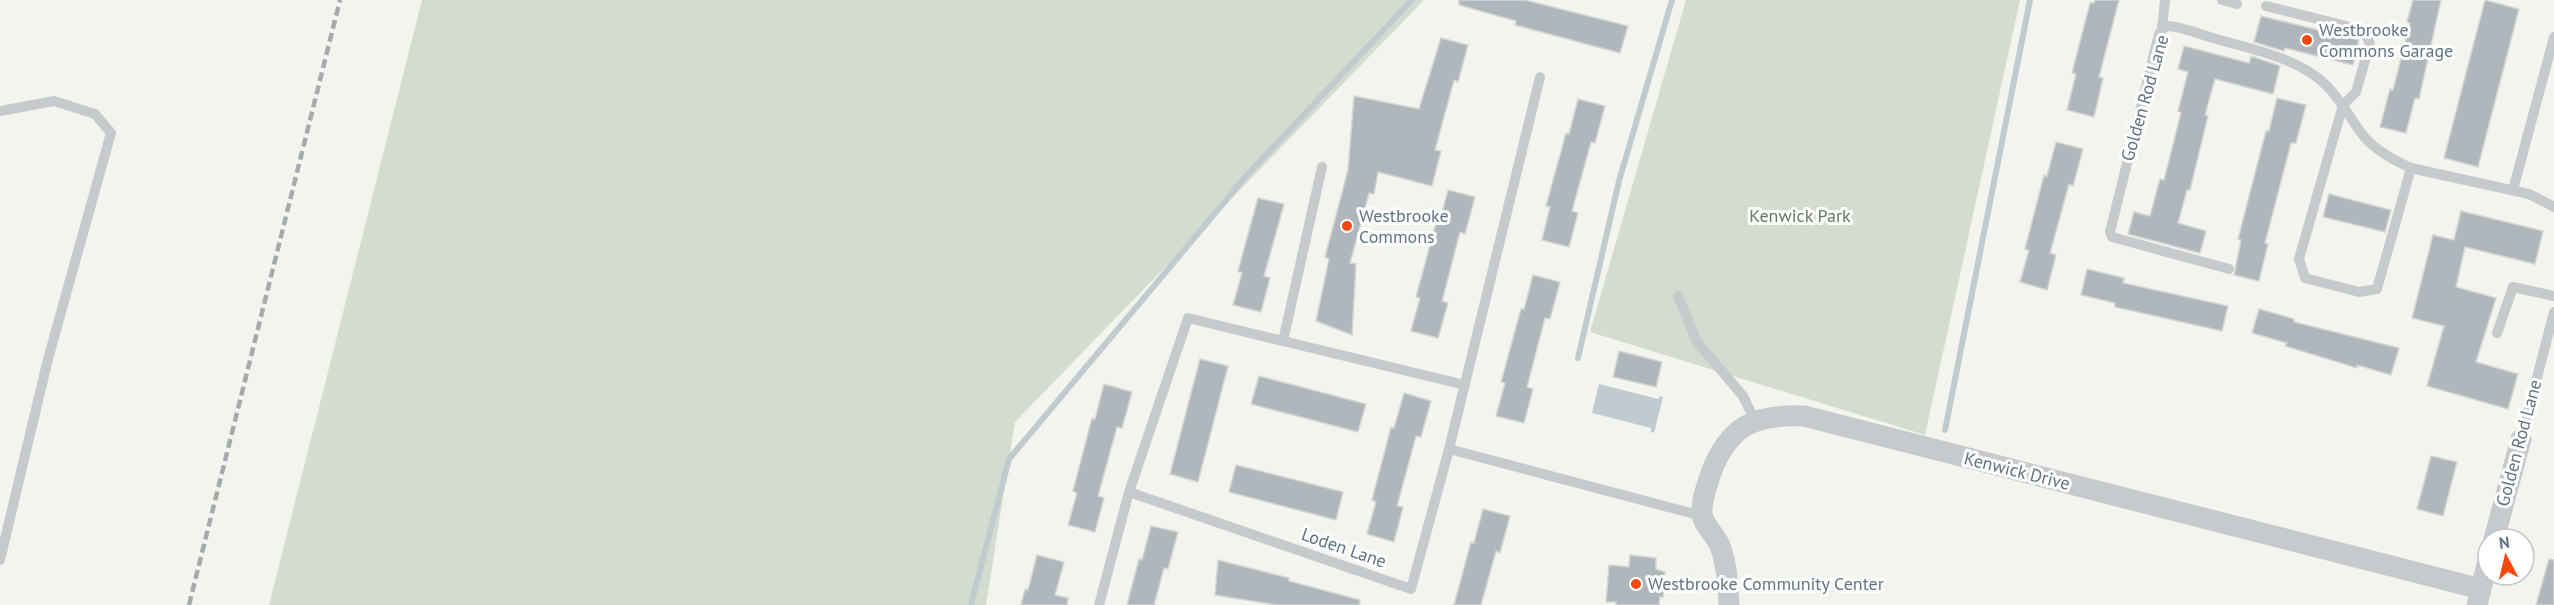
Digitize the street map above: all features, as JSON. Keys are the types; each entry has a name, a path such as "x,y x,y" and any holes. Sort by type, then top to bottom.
{"street":[{"name":"Kenwick Drive","path":"1702,516 1703,500 1717,458 1728,441 1744,426 1755,421 1781,415 1804,416 2479,597"},
{"name":"Golden Rod Lane","path":"2497,527 2521,439"},
{"path":"1702,516 1720,544 1726,572 1729,605"}],"lane":[{"path":"2162,29 2165,0"},
{"path":"2222,0 2237,4"},
{"path":"2266,6 2362,30 2370,43 2356,92 2343,105 2299,259 2305,278 2359,292 2377,289 2411,168"},
{"name":"Golden Rod Lane","path":"2229,269 2112,237 2110,232 2162,29 2174,27 2272,55 2314,75 2343,105 2363,135 2380,151 2411,168 2513,190 2540,198 2554,207"},
{"path":"2513,190 2554,38"},
{"name":"Loden Lane","path":"1129,492 1411,589 1449,450 1540,77"},
{"path":"0,111 54,101 95,114 111,133 48,359 0,560"},
{"path":"1283,341 1322,167"},
{"path":"2497,333 2512,287 2554,296"},
{"path":"1678,296 1697,342 1743,396 1755,421"},
{"name":"Golden Rod Lane","path":"2521,439 2554,312"},
{"path":"1099,605 1129,492 1188,318 1465,385"},
{"path":"1449,450 1702,516"}],"green space":[{"path":"422,0 1424,0 1015,422 986,605 269,605"},
{"name":"Kenwick Park","path":"1686,0 2020,0 1925,435 1590,332"}],"shaded area":[{"path":"1599,384 1658,399 1660,396 1663,397 1654,433 1651,432 1651,428 1592,413"}],"building":[{"path":"1459,0 1525,0 1628,26 1620,53 1515,25 1516,21 1459,5"},
{"path":"2095,0 2119,0 2099,77 2103,78 2094,117 2067,110 2076,74 2072,73 2090,3 2094,3"},
{"path":"2413,0 2441,0 2419,99 2415,98 2406,133 2380,127 2390,89 2393,90 2410,23 2407,22"},
{"path":"2485,0 2519,9 2478,167 2444,158"},
{"name":"Westbrooke Commons Garage","path":"2261,16 2359,40 2353,65 2285,48 2284,51 2254,42"},
{"path":"1441,38 1468,45 1458,82 1454,80 1435,150 1441,151 1432,186 1378,172 1374,194 1369,193 1350,263 1356,264 1352,335 1316,321 1329,259 1325,257 1348,170 1354,96 1419,109"},
{"path":"2184,46 2249,63 2251,56 2280,66 2273,94 2215,79 2205,115 2208,116 2190,190 2187,190 2178,223 2206,231 2200,253 2128,234 2134,212 2150,216 2160,179 2164,180 2181,113 2178,111 2188,72 2178,69"},
{"path":"2277,98 2306,105 2296,143 2291,143 2265,243 2268,244 2259,281 2234,275 2241,240 2238,239 2266,131 2269,131"},
{"path":"1578,99 1605,106 1595,143 1591,142 1572,211 1578,213 1569,247 1542,240 1550,207 1546,206"},
{"path":"2056,142 2083,149 2073,186 2069,184 2050,253 2056,255 2047,290 2020,282 2029,250 2025,249 2044,175 2047,176"},
{"name":"Westbrooke Commons","path":"1448,190 1475,197 1465,234 1460,232 1442,301 1448,303 1438,338 1411,331 1420,298 1416,297 1436,223 1439,224"},
{"path":"2329,194 2391,210 2385,232 2323,217"},
{"path":"1258,198 1284,204 1264,276 1270,278 1261,312 1233,305 1242,273 1238,271"},
{"path":"2461,211 2543,231 2535,264 2465,247 2456,287 2496,298 2476,362 2518,374 2508,409 2427,386 2444,326 2412,318 2433,235 2454,240"},
{"path":"2087,269 2124,278 2123,283 2228,306 2222,331 2115,307 2115,303 2081,295"},
{"path":"1533,275 1560,282 1550,319 1545,318 1527,387 1533,389 1524,423 1496,416 1505,383 1501,382"},
{"path":"2259,309 2294,319 2294,322 2399,348 2391,375 2357,365 2357,368 2285,346 2287,343 2252,333"},
{"path":"1619,351 1662,362 1656,387 1613,377"},
{"path":"1200,359 1228,366 1198,482 1170,474"},
{"path":"1259,376 1366,404 1358,432 1251,404"},
{"path":"1104,384 1132,392 1122,428 1117,427 1098,496 1104,498 1095,532 1068,525 1077,493 1073,491 1092,418 1095,419"},
{"path":"1404,393 1431,401 1421,437 1416,436 1397,506 1403,507 1394,542 1367,534 1376,502 1372,500 1391,427 1394,428"},
{"path":"2431,456 2457,462 2443,516 2417,509"},
{"path":"1236,465 1343,492 1336,520 1229,492"},
{"path":"1483,509 1510,516 1500,553 1496,551 1481,605 1454,605 1471,542 1474,543"},
{"path":"1151,526 1178,532 1168,569 1164,568 1154,605 1127,605 1139,559 1142,560"},
{"path":"1037,555 1064,562 1055,595 1068,598 1067,605 1021,605 1025,589 1028,590"},
{"name":"Westbrooke Community Center","path":"1630,555 1656,558 1656,569 1665,572 1663,597 1660,597 1659,605 1616,605 1616,602 1606,602 1609,565 1629,567"},
{"path":"2549,559 2554,560 2554,605 2536,605"},
{"path":"1218,560 1289,578 1289,581 1360,600 1359,605 1277,605 1215,595"}],"waterway":[{"path":"971,605 1009,459 1247,175 1412,0"},
{"path":"1578,358 1619,181 1672,0"},
{"path":"1945,430 2030,0"}],"railway":[{"path":"189,605 340,0"}],"place":[{"name":"Westbrooke Commons Garage","path":"2307,40"},
{"name":"Westbrooke Commons","path":"1347,226"},
{"name":"Westbrooke Community Center","path":"1636,584"}]}
